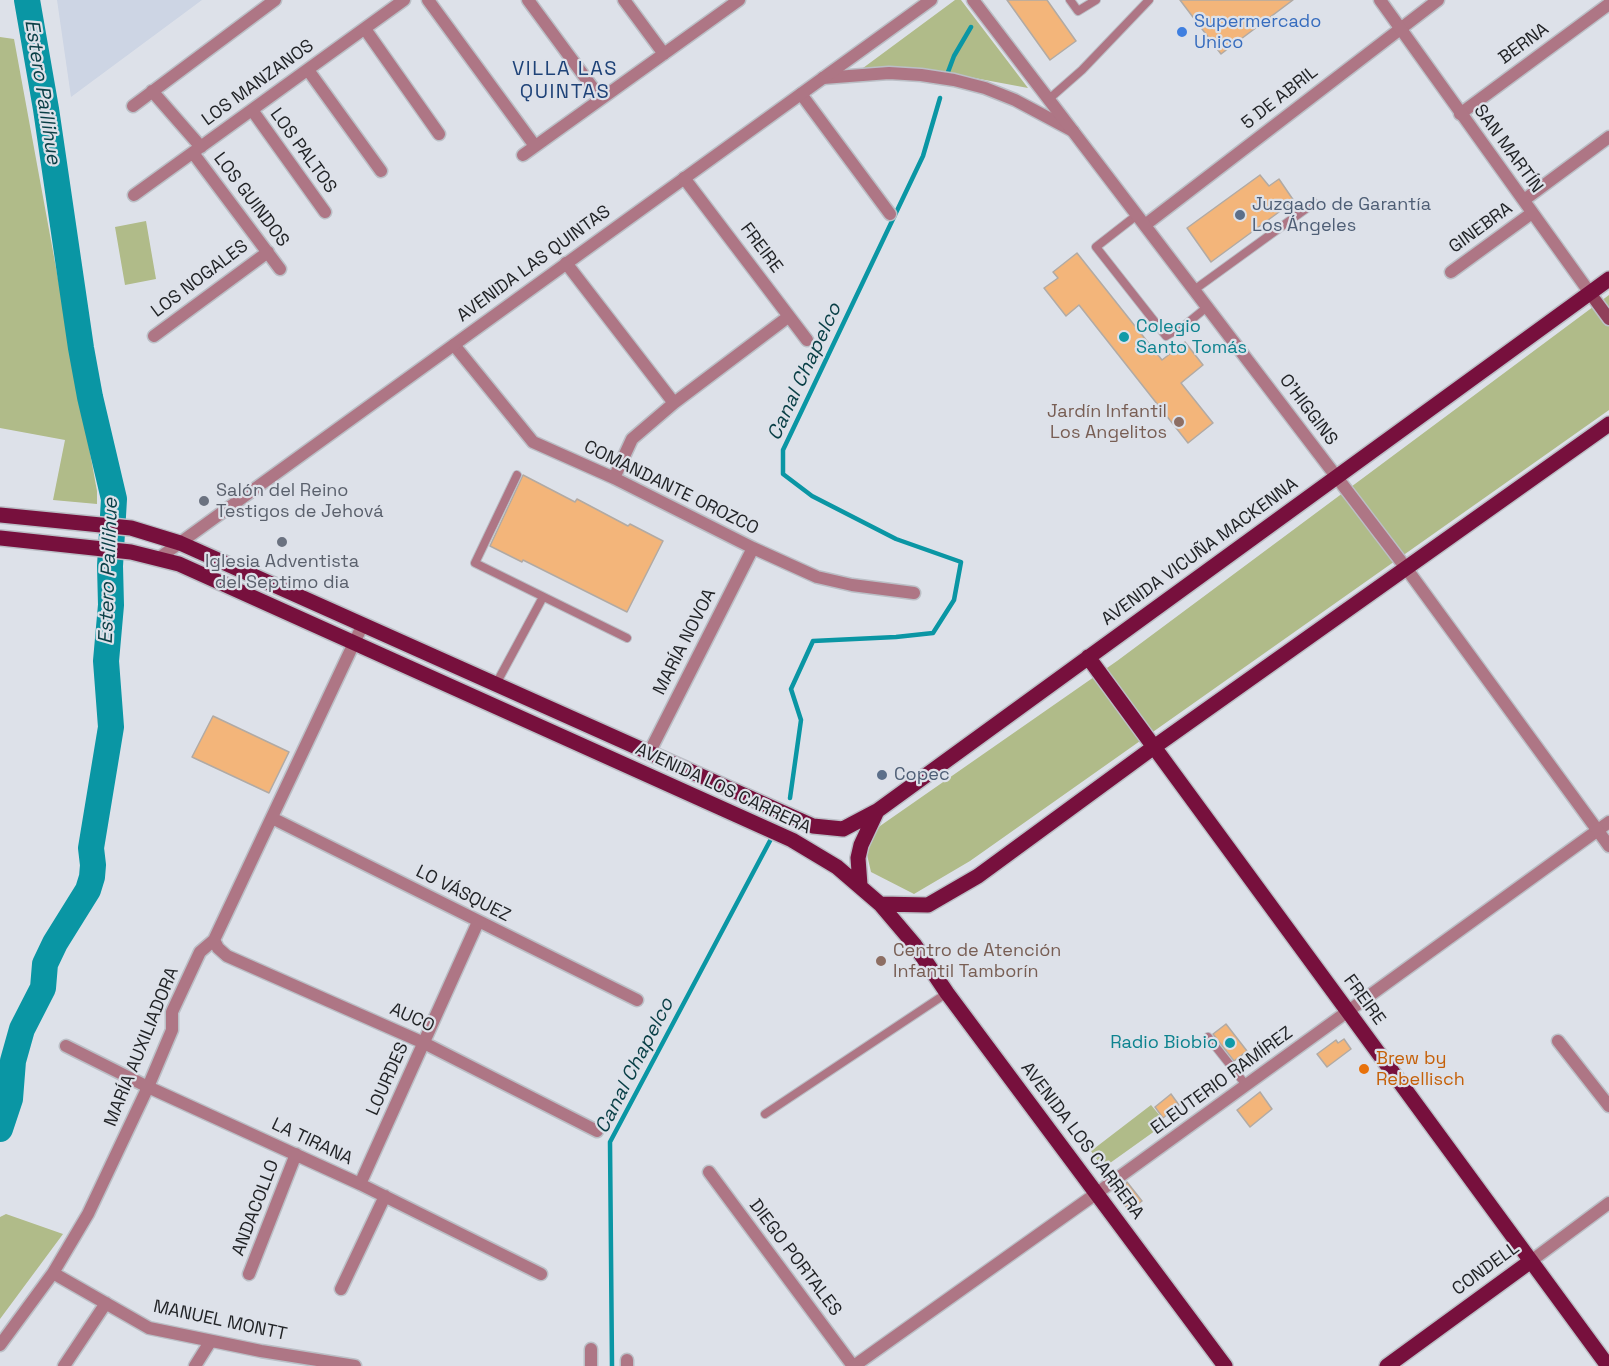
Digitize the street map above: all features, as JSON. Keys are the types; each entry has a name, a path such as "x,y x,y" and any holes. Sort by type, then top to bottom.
{"main road":[{"name":"AVENIDA VICUÑA MACKENNA","path":"860,885 858,858 861,845 877,811 1609,279"},
{"name":"SAN MARTÍN","path":"1590,293 1609,319"},
{"path":"880,904 928,905 978,876 1154,747 1609,424"},
{"name":"AVENIDA LOS CARRERA","path":"0,515 131,528 180,543 813,826 843,829 877,811"},
{"name":"AVENIDA LOS CARRERA","path":"0,538 131,552 179,564 792,840 837,867 880,904 914,944 947,993 1225,1366"},
{"name":"FREIRE","path":"1088,657 1608,1366"},
{"name":"CONDELL","path":"1387,1366 1531,1261"}],"street":[{"path":"133,106 275,0"},
{"path":"428,0 535,146"},
{"path":"528,0 601,99"},
{"path":"624,0 664,54"},
{"path":"523,155 737,0"},
{"name":"AVENIDA LAS QUINTAS","path":"159,558 931,0"},
{"name":"O'HIGGINS","path":"973,0 1406,568 1609,846"},
{"name":"SAN MARTÍN","path":"1380,0 1590,293"},
{"name":"5 DE ABRIL","path":"1141,220 1438,0"},
{"name":"LOS MANZANOS","path":"134,195 400,1"},
{"name":"BERNA","path":"1460,114 1609,4"},
{"path":"364,29 439,134"},
{"path":"308,70 381,171"},
{"path":"823,78 889,73 954,80 985,88 1015,100 1073,131"},
{"name":"LOS GUINDOS","path":"152,91 197,150 280,269"},
{"path":"801,94 890,214"},
{"name":"LOS PALTOS","path":"252,110 325,212"},
{"name":"GINEBRA","path":"1524,200 1609,137"},
{"name":"FREIRE","path":"684,178 807,340"},
{"name":"GINEBRA","path":"1452,272 1532,213"},
{"name":"LOS NOGALES","path":"154,336 268,252"},
{"path":"566,263 674,403"},
{"path":"614,478 632,439 674,403 788,317"},
{"name":"COMANDANTE OROZCO","path":"454,345 533,442 614,478 753,548 817,577 852,585 914,593"},
{"name":"MARÍA NOVOA","path":"649,753 753,548"},
{"name":"MARÍA AUXILIADORA","path":"0,1345 53,1273 88,1214 148,1087 172,1030 172,1012 200,952 214,940 363,624"},
{"name":"LO VÁSQUEZ","path":"272,818 638,1000"},
{"name":"ELEUTERIO RAMÍREZ","path":"854,1366 1609,822"},
{"name":"LOURDES","path":"360,1184 478,922"},
{"name":"AUCO","path":"214,940 218,948 227,956 424,1043 597,1131"},
{"path":"1558,1041 1609,1106"},
{"name":"LA TIRANA","path":"66,1046 148,1087 360,1184 542,1274"},
{"name":"ANDACOLLO","path":"249,1275 296,1154"},
{"name":"DIEGO PORTALES","path":"709,1172 854,1366"},
{"path":"341,1289 385,1197"},
{"name":"CONDELL","path":"1531,1261 1609,1203"},
{"name":"MANUEL MONTT","path":"53,1273 149,1328 261,1351 293,1361 355,1366"},
{"path":"64,1366 106,1303"},
{"path":"195,1366 210,1342"},
{"path":"591,1349 591,1366"}],"lane":[{"path":"1070,0 1078,11 1096,0"},
{"path":"1049,99 1083,70 1149,0"},
{"path":"1194,290 1314,203"},
{"path":"1141,220 1096,247 1166,336 1185,325 1207,307"},
{"path":"517,475 475,563 627,638"},
{"path":"496,684 543,597"},
{"path":"765,1113 947,993"},
{"path":"1208,1037 1246,1085"}],"shaded area":[{"path":"57,0 202,0 71,97"}],"green space":[{"path":"955,0 961,0 1028,88 921,68 863,68"},
{"path":"0,37 14,39 97,491 97,504 53,500 65,440 0,428"},
{"path":"146,221 156,279 125,285 115,227"},
{"path":"1609,295 1609,410 970,861 914,894 871,872 865,846 880,826 1117,661"},
{"path":"1151,1105 1166,1123 1103,1168 1091,1151"},
{"path":"6,1214 63,1234 0,1319 0,1217"}],"building":[{"path":"1007,0 1047,0 1076,41 1050,60"},
{"path":"1180,0 1293,0 1221,54"},
{"name":"Juzgado de Garantía Los Ángeles","path":"1260,175 1269,186 1279,179 1294,201 1211,262 1187,228"},
{"name":"Colegio Santo Tomás","path":"1077,253 1162,360 1185,342 1203,365 1181,383 1213,423 1188,443 1079,305 1066,316 1044,288 1058,278 1053,272"},
{"path":"523,475 575,502 577,499 628,526 630,524 663,541 627,612 490,546"},
{"path":"213,716 289,752 269,793 192,757"},
{"name":"Radio Biobio","path":"1226,1024 1247,1051 1234,1061 1213,1034"},
{"path":"1344,1039 1351,1049 1327,1067 1317,1054 1336,1040 1338,1043"},
{"path":"1260,1092 1272,1109 1250,1127 1237,1110"},
{"path":"1171,1094 1179,1105 1163,1118 1155,1107"},
{"path":"1127,1182 1142,1201 1129,1211 1118,1196"}],"waterway":[{"name":"Estero Paillihue","path":"0,1129 10,1099 13,1061 22,1029 43,988 45,964 55,943 88,890 92,877 91,848 111,727 106,661 111,605 110,566 114,499 81,348 46,109 27,0"},
{"name":"Canal Chapelco","path":"948,72 954,56 971,27"},
{"name":"Canal Chapelco","path":"790,798 801,720 791,689 813,641 933,633 954,600 961,562 896,539 812,496 783,474 783,450 923,156 940,98"},
{"name":"Canal Chapelco","path":"612,1366 610,1142 772,837"}],"place":[{"name":"Supermercado Unico","path":"1182,32"},
{"name":"Juzgado de Garantía Los Ángeles","path":"1240,215"},
{"name":"Colegio Santo Tomás","path":"1124,337"},
{"name":"Jardín Infantil Los Angelitos","path":"1179,422"},
{"name":"Salón del Reino Testigos de Jehová","path":"204,501"},
{"name":"Iglesia Adventista del Septimo dia","path":"282,542"},
{"name":"Copec","path":"882,775"},
{"name":"Centro de Atención Infantil Tamborín","path":"881,961"},
{"name":"Radio Biobio","path":"1230,1043"},
{"name":"Brew by Rebellisch","path":"1364,1069"}],"district":[{"name":"VILLA LAS QUINTAS","path":"565,82"}]}
